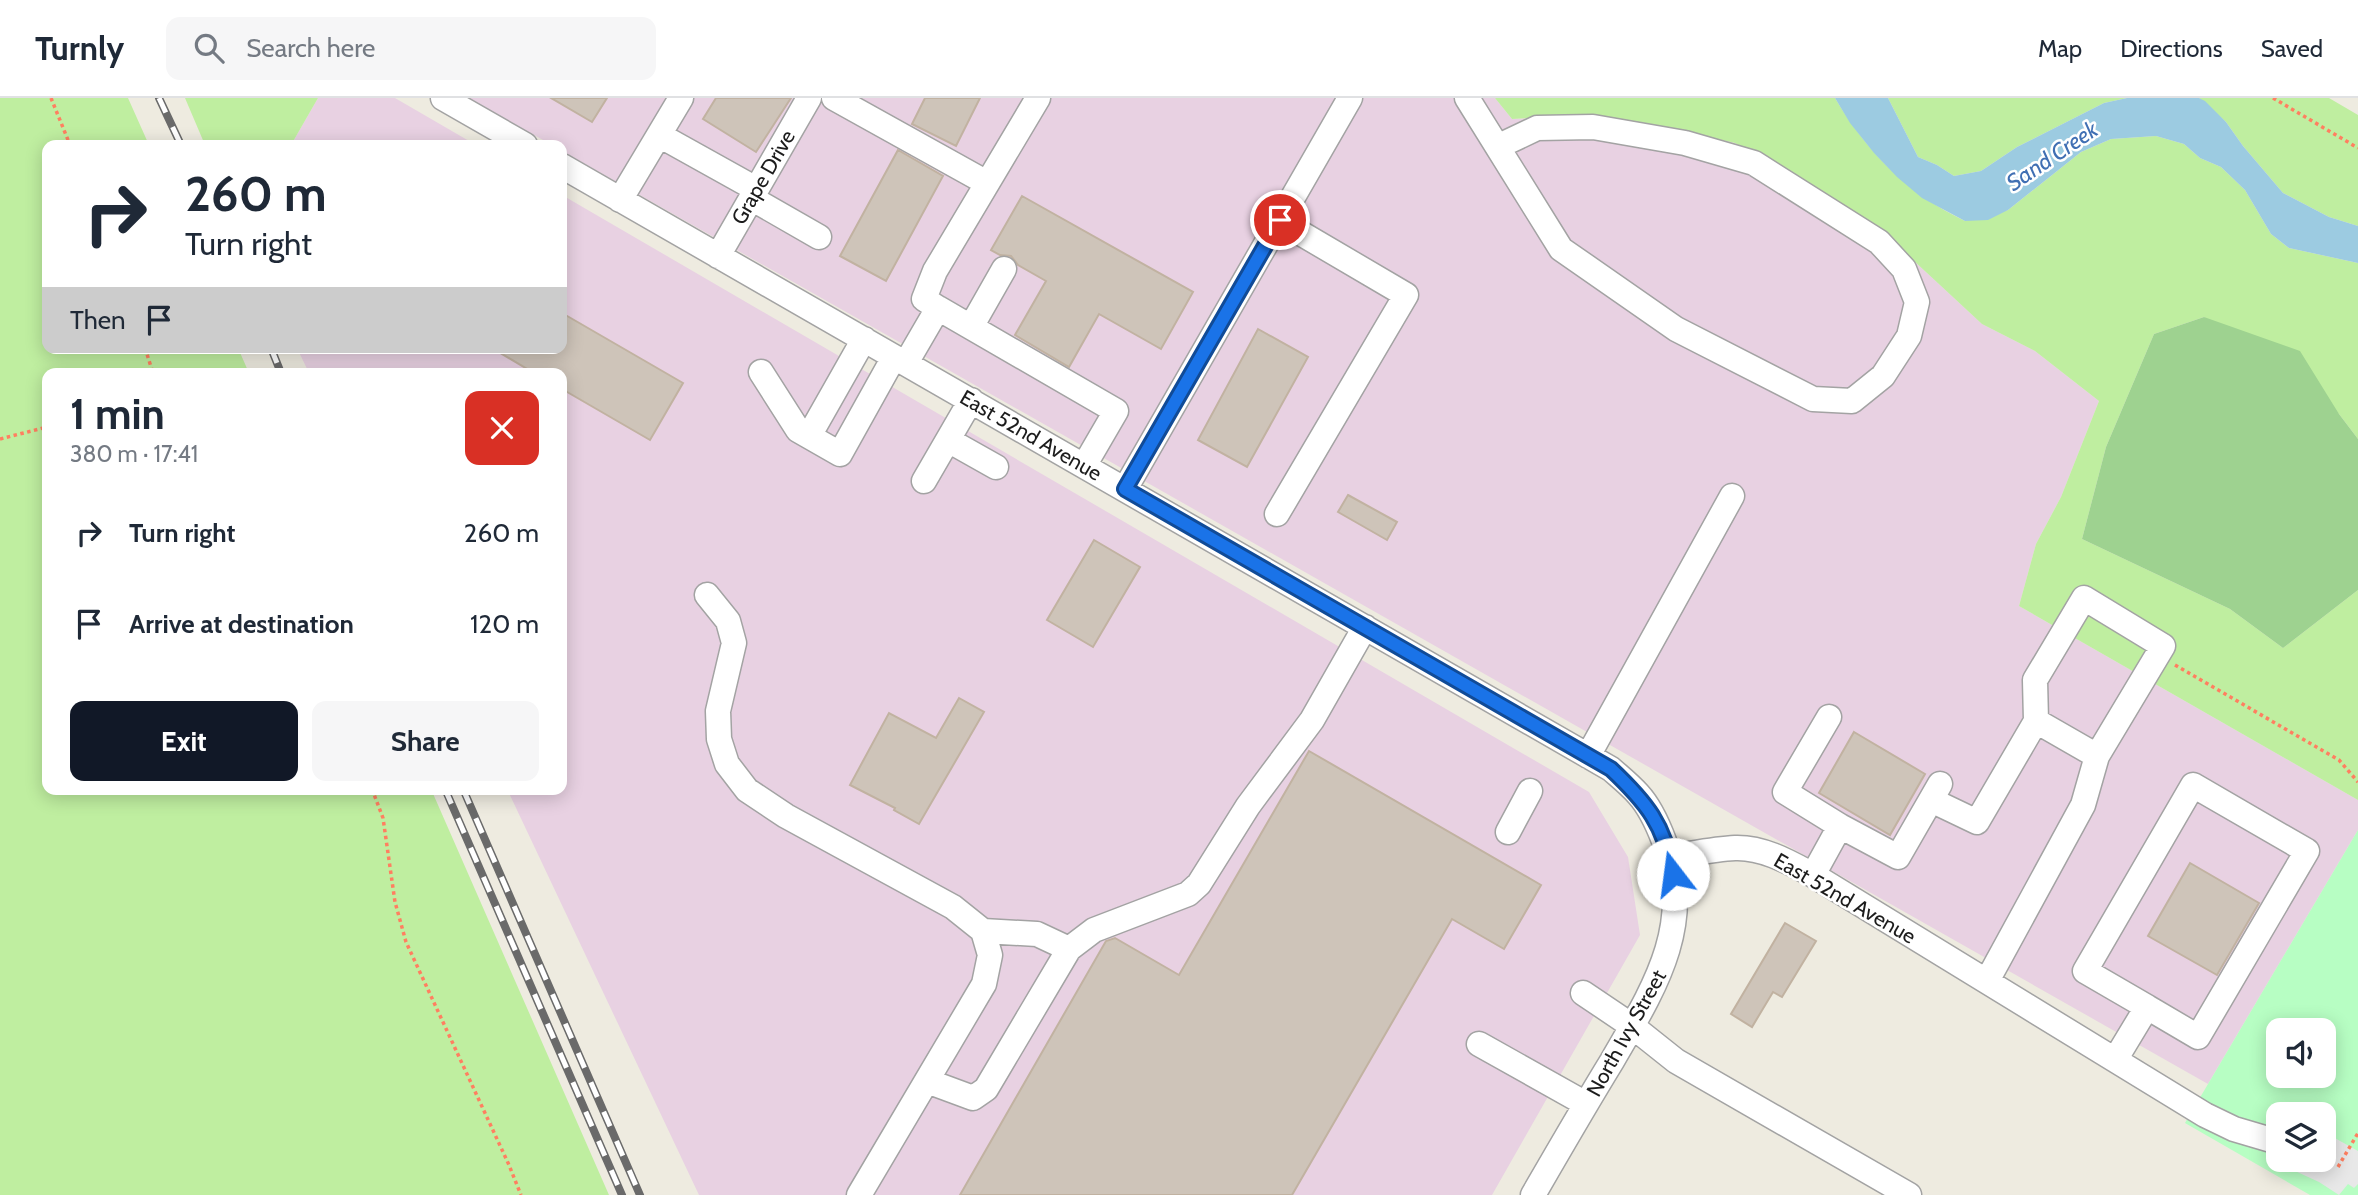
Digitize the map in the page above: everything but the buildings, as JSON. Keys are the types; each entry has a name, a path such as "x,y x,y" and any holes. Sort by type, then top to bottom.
{"street":[{"path":"620,200 681,98"},
{"name":"Grape Drive","path":"718,256 809,98"},
{"path":"834,98 987,183"},
{"path":"1038,98 935,271 924,299 1116,411 1084,466"},
{"path":"1125,489 1350,98"},
{"path":"1467,98 1560,249 1676,329 1813,399 1852,401 1883,376 1909,336 1917,302 1904,269 1879,242 1754,163 1685,143 1593,127 1537,128 1499,146"},
{"path":"453,101 517,140"},
{"path":"659,135 819,237"},
{"name":"East 52nd Avenue","path":"567,169 1611,769 1639,796 1657,824 1670,857 1736,848 1755,850 1777,857 1813,875 2205,1115 2234,1129 2266,1138"},
{"path":"1277,514 1406,295 1280,220"},
{"path":"971,327 1004,269"},
{"path":"761,372 798,430 840,454 900,360 938,308"},
{"path":"809,436 864,339"},
{"path":"924,481 971,400"},
{"path":"948,440 996,467"},
{"path":"1588,756 1732,496"},
{"path":"707,595 739,619 718,711 719,739 727,764 747,790 841,848 953,907 982,931 990,955 984,984 859,1195"},
{"path":"1829,717 1785,792 1898,858 1935,792 1977,822 2036,722 2035,680 2084,598 2163,646 2097,756 2083,805 1987,981"},
{"path":"927,1081 973,1098 986,1089 1069,949 1094,930 1188,894 1199,884 1248,807 1312,720 1365,627"},
{"path":"2036,722 2097,756"},
{"path":"2193,785 2307,851 2198,1037 2147,1007 2085,971 2193,785"},
{"path":"1508,832 1530,791"},
{"path":"1813,875 1840,825"},
{"name":"North Ivy Street","path":"1533,1195 1649,997 1665,960 1675,921 1675,891 1670,857"},
{"path":"982,931 1037,934 1069,949"},
{"path":"1583,993 1632,1026 1676,1061 1909,1195"},
{"path":"2115,1060 2147,1007"},
{"path":"1479,1044 1586,1104"}],"path":[{"path":"51,98 68,140"},
{"path":"2273,98 2358,148"},
{"path":"0,439 42,428"},
{"path":"2158,654 2339,760 2358,782"},
{"path":"374,795 383,818 395,902 406,942 521,1195"},
{"path":"2338,1167 2358,1133"}],"shaded area":[{"path":"318,98 395,98 467,140 294,140"},
{"path":"468,98 1495,98 1512,119 1581,115 1646,123 1735,143 1820,190 1899,247 1982,324 2035,351 2099,401 2061,497 2036,544 2019,606 2358,800 2358,830 2208,1084 567,154 567,140 543,140"},
{"path":"567,198 1589,792 1628,857 1640,935 1492,1195 699,1195 510,795 567,795 567,368 307,368 300,354 567,354"},
{"path":"2336,1139 2358,1151 2358,1184 2354,1188 2348,1184 2339,1195 2297,1172 2336,1172"}],"green space":[{"path":"0,98 128,98 147,140 42,140 42,354 241,354 247,368 42,368 42,795 434,795 609,1195 0,1195"},
{"path":"185,98 318,98 294,140 203,140"},
{"path":"1495,98 1835,98 1875,154 1891,170 1925,198 1965,221 2008,210 2081,152 2111,139 2156,136 2184,144 2200,158 2221,167 2245,190 2271,234 2289,248 2358,263 2358,439 2339,414 2204,317 2154,334 2106,447 2082,539 2230,609 2283,648 2358,590 2358,800 2019,606 2036,544 2061,497 2099,401 2035,351 1982,324 1899,247 1820,190 1735,143 1646,123 1581,115 1512,119"},
{"path":"1888,98 2127,98 2104,103 2017,147 1981,171 1954,176 1918,157"},
{"path":"2199,98 2329,98 2358,115 2358,226 2329,217 2283,193 2226,122"},
{"path":"2204,317 2300,351 2339,414 2358,439 2358,590 2283,648 2230,609 2082,539 2106,447 2154,334"},
{"path":"2358,830 2358,1195 2310,1195 2270,1172 2336,1172 2336,1102 2266,1102 2266,1170 2185,1123"}],"water":[{"name":"Sand Creek","path":"1835,98 1888,98 1918,157 1954,176 1981,171 2017,147 2104,103 2127,98 2199,98 2226,122 2283,193 2329,217 2358,226 2358,263 2289,248 2271,234 2245,190 2221,167 2200,158 2184,144 2156,136 2111,139 2081,152 2008,210 1988,220 1965,221 1922,198 1897,177 1850,123"}],"railway":[{"path":"159,98 179,140"},
{"path":"273,354 279,368"},
{"path":"448,795 622,1195"},
{"path":"466,795 640,1195"}],"route":[{"path":"1280,220 1125,489 1611,769 1639,796 1657,824 1670,857 1673,874"}]}
